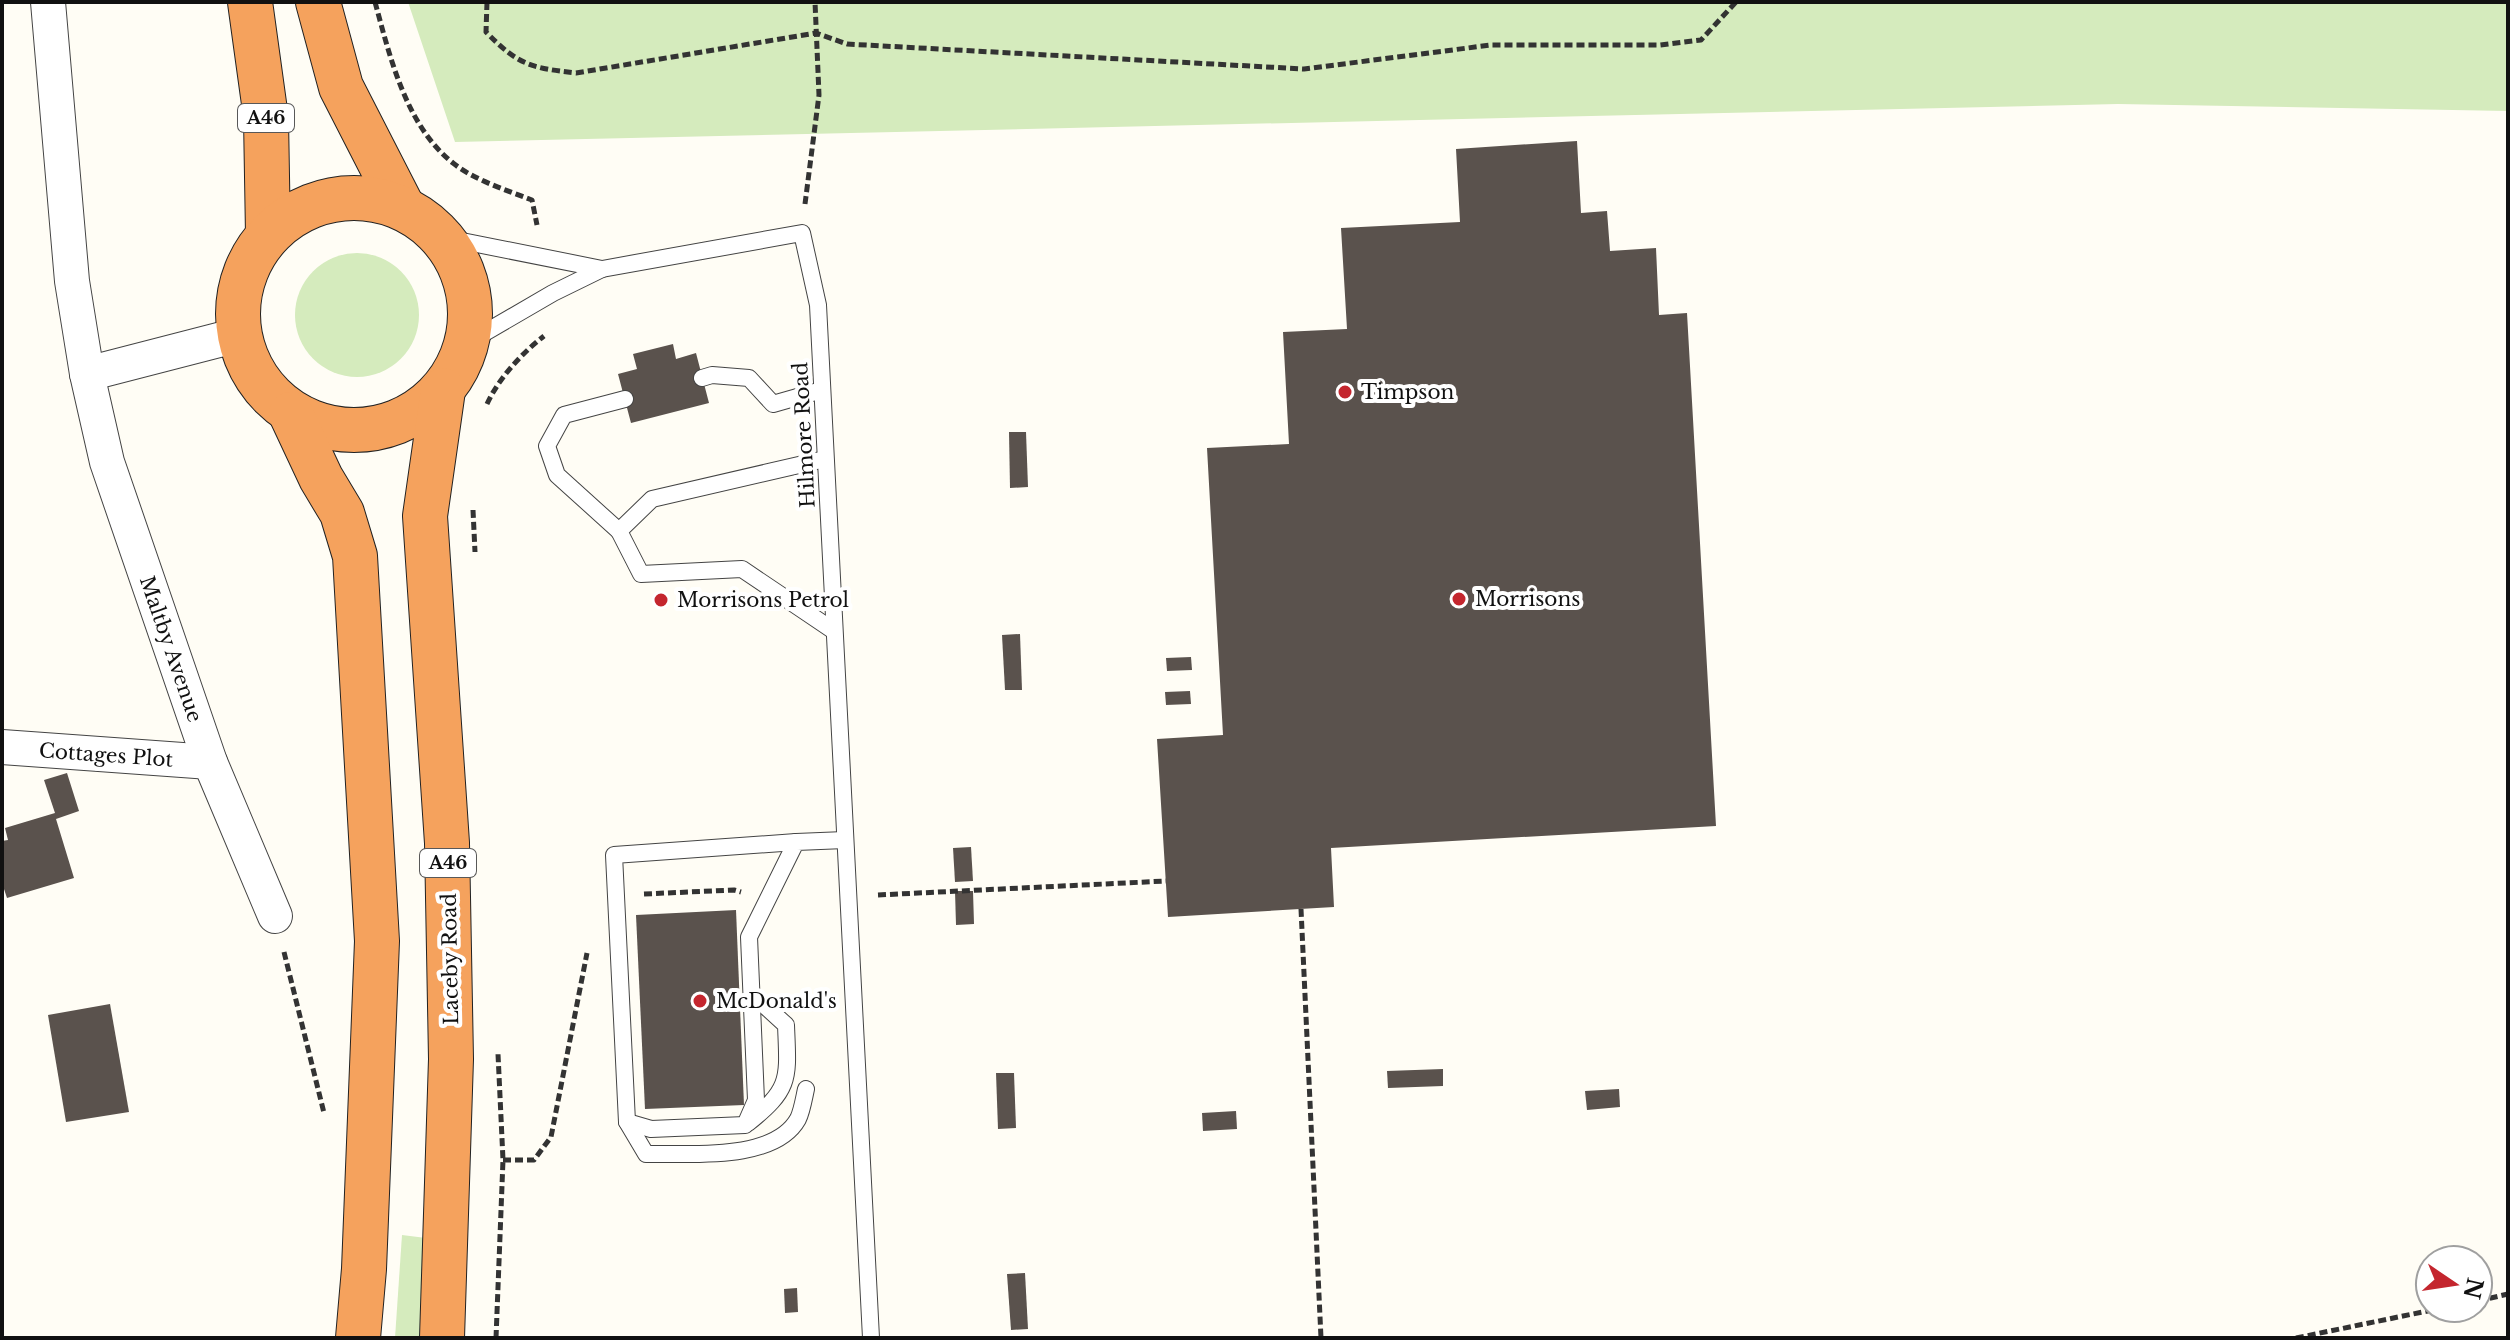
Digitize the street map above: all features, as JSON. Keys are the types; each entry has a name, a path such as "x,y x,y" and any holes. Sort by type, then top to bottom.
{"highway":[{"name":"A46","path":"250,2 266,118 268,235"},
{"name":"A46","path":"318,2 341,87 403,208"},
{"name":"A46","path":"291,414 330,430 371,431 411,417 443,390 458,368 467,343 471,306 462,269 442,237 403,208 368,198 331,199 297,212 268,235 247,264 237,299 238,335 256,380 291,414 321,478 342,513 355,556 377,941 364,1269 358,1338"},
{"name":"Laceby Road","path":"442,1338 451,1059 448,858 425,516 443,390"}],"street":[{"name":"Maltby Avenue","path":"48,2 72,281 87,374 107,462 210,762 275,916"},
{"path":"87,374 238,335"},
{"name":"Cottages Plot","path":"2,747 210,762"}],"lane":[{"path":"467,343 553,293 602,269 802,233"},
{"name":"Hilmore Road","path":"802,233 818,305 871,1338"},
{"path":"442,237 602,269"},
{"path":"702,378 712,375 749,378 773,404 822,390"},
{"path":"625,399 564,415 547,446 557,475 619,531 641,574 742,569 834,631"},
{"path":"619,531 652,499 825,459"},
{"path":"806,1089 798,1120 777,1140 739,1151 646,1154 627,1122 614,855 845,840"},
{"path":"745,1125 756,1100 749,937 796,842"},
{"path":"627,1122 651,1129 745,1125 773,1103 788,1075 786,1025 753,995"}],"path":[{"path":"375,2 401,85 424,135 454,164 532,200 545,260"},
{"path":"487,2 486,32 508,55 540,69 576,73 816,33 847,44 1304,69 1491,45 1660,45 1701,40 1736,2"},
{"path":"802,233 819,95 815,2"},
{"path":"482,414 495,386 531,346 561,323 553,293"},
{"path":"472,505 475,553"},
{"path":"1301,909 1321,1338"},
{"path":"275,916 326,1121"},
{"path":"496,1338 503,1160 498,1048"},
{"path":"2296,1338 2414,1314"}],"green space":[{"path":"408,2 2508,2 2508,111 2118,104 455,142"},
{"path":"357,253 381,257 401,271 415,291 419,315 415,339 401,359 381,373 357,377 333,373 313,359 299,339 295,315 299,291 313,271 333,257"},
{"path":"402,1235 426,1238 433,1338 395,1338"}],"building":[{"name":"Morrisons","path":"1577,141 1581,213 1607,211 1610,251 1656,248 1659,315 1687,313 1716,826 1331,848 1334,907 1168,917 1157,739 1223,735 1207,448 1289,444 1283,332 1347,329 1341,228 1460,222 1456,149"},
{"path":"673,344 676,359 696,353 709,403 631,423 618,374 637,369 633,354"},
{"path":"1009,432 1026,432 1028,487 1010,488"},
{"path":"1020,634 1022,690 1005,690 1002,635"},
{"path":"1191,657 1192,670 1167,671 1166,658"},
{"path":"1190,691 1191,704 1166,705 1165,692"},
{"path":"67,773 79,811 56,819 74,878 7,898 2,883 2,841 8,840 5,828 55,813 44,780"},
{"path":"971,847 973,881 955,882 953,848"},
{"path":"955,891 973,891 974,924 956,925"},
{"path":"736,910 744,1105 645,1109 636,915"},
{"path":"110,1004 129,1112 66,1122 48,1015"},
{"path":"1443,1069 1443,1086 1388,1088 1387,1071"},
{"path":"996,1073 1014,1073 1016,1128 998,1129"},
{"path":"1619,1089 1620,1107 1587,1110 1585,1091"},
{"path":"1236,1111 1237,1129 1203,1131 1202,1113"},
{"path":"1025,1273 1028,1329 1011,1330 1007,1274"},
{"path":"797,1288 798,1312 785,1313 784,1289"}],"place":[{"name":"Timpson","path":"1345,392"},
{"name":"Morrisons","path":"1459,599"},
{"name":"Morrisons Petrol","path":"661,600"},
{"name":"McDonald's","path":"700,1001"}]}
